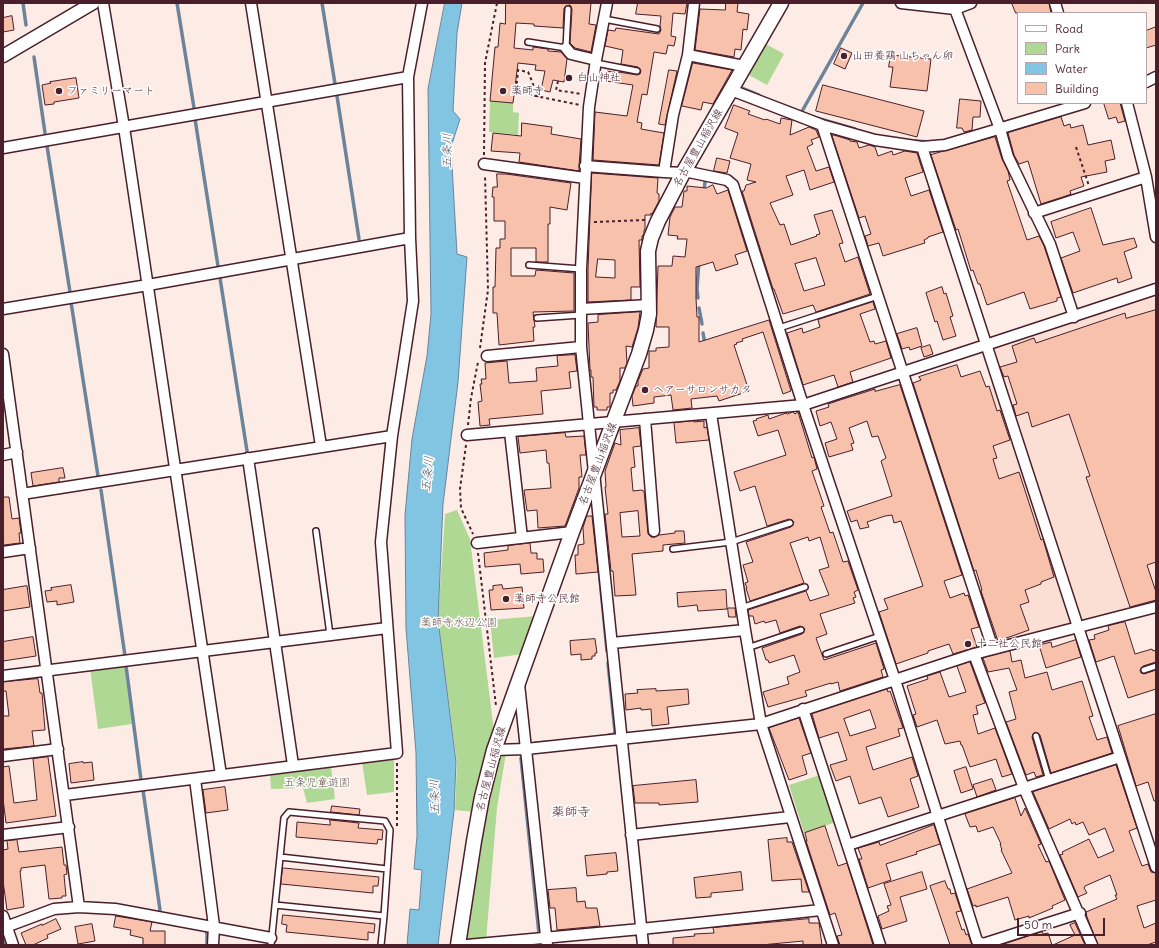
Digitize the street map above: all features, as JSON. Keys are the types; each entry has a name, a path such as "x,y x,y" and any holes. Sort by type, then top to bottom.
{"main road":[{"name":"名古屋豊山稲沢線","path":"458,945 479,812 494,750 572,532 615,421 646,330 649,314 648,251 651,238 658,221 684,172 781,3"}],"street":[{"path":"3,56 93,3"},
{"path":"103,3 124,127 221,775"},
{"path":"251,3 321,446"},
{"path":"64,795 397,753 381,542 392,436 413,302 410,238 408,77 422,3"},
{"path":"607,3 589,107 581,269 581,347 643,945"},
{"path":"664,172 673,115 688,54 694,3"},
{"path":"901,3 955,9 971,3"},
{"path":"955,9 1000,129 1008,157 1050,244 1074,317"},
{"path":"3,61 27,42"},
{"path":"566,48 571,54 596,61"},
{"path":"688,54 744,66"},
{"path":"3,148 408,77"},
{"path":"1147,82 1156,77"},
{"path":"731,90 822,125 875,140 922,147 945,145 1081,104"},
{"path":"1127,104 1146,177 1156,237"},
{"path":"822,125 993,649"},
{"path":"922,147 1156,867"},
{"path":"484,164 585,178"},
{"path":"585,166 664,172 684,172 727,180 733,185 803,405 895,680 977,941 983,944 1080,913"},
{"path":"1034,213 1146,177"},
{"path":"3,309 148,285 410,238"},
{"path":"467,435 803,405 1156,290"},
{"path":"581,312 649,305"},
{"path":"482,354 581,347"},
{"path":"3,356 80,907"},
{"path":"711,414 744,630 761,724 790,817 833,945"},
{"path":"645,419 654,531"},
{"path":"510,432 522,538"},
{"path":"22,494 392,436"},
{"path":"3,455 17,452"},
{"path":"248,458 293,765"},
{"path":"477,543 572,532"},
{"path":"3,552 30,548"},
{"path":"494,750 526,749 761,724 974,654 1156,608"},
{"path":"3,676 387,628"},
{"path":"612,643 744,630"},
{"path":"974,654 1024,788 1080,913 1092,945"},
{"path":"519,682 546,941"},
{"path":"803,709 880,945"},
{"path":"3,756 58,749"},
{"path":"848,845 1120,757"},
{"path":"195,779 214,926 213,945"},
{"path":"631,835 790,817"},
{"path":"3,835 69,827"},
{"path":"5,928 54,909 80,907 115,909 214,926 271,941"},
{"path":"467,945 546,941 641,929 821,910"},
{"path":"3,916 5,928 13,945"}],"lane":[{"path":"528,42 566,48 568,9"},
{"path":"604,19 657,29"},
{"path":"596,61 637,71"},
{"path":"529,265 581,269"},
{"path":"779,328 878,296"},
{"path":"536,318 581,312"},
{"path":"674,549 731,542 790,523"},
{"path":"316,531 330,635"},
{"path":"741,608 805,587"},
{"path":"747,648 801,630"},
{"path":"826,654 880,636"},
{"path":"1144,670 1156,666"},
{"path":"1036,736 1049,780"},
{"path":"271,941 284,818 289,812 385,822 390,830 381,945"},
{"path":"280,857 387,869"},
{"path":"275,904 384,916"}],"path":[{"path":"496,712 477,543 461,508 460,489 471,398 482,354 488,290 484,164 485,63 497,3"},
{"path":"538,97 528,72 518,70 516,92 538,97 589,107"},
{"path":"558,81 556,90 590,96"},
{"path":"1076,147 1092,195"},
{"path":"583,222 658,221"}],"shaded area":[{"path":"1156,295 1156,603 1085,622 1079,619 992,352 995,348"},
{"path":"994,384 1072,621 1069,626 998,643 994,641 919,410"}],"green space":[{"path":"766,44 784,54 767,85 749,75"},
{"path":"490,101 513,103 513,112 519,113 518,135 489,132"},
{"name":"薬師寺水辺公園","path":"457,510 470,539 494,731 474,812 455,810 457,763 438,620 445,514"},
{"path":"537,616 523,654 494,658 490,620"},
{"path":"124,664 132,724 98,729 90,668"},
{"path":"506,753 497,808 486,941 467,943 464,939 476,867 500,754"},
{"path":"394,757 394,792 367,795 362,762"},
{"name":"五条児童遊園","path":"331,766 335,799 307,803 303,788 271,789 270,774"},
{"path":"820,775 836,822 804,833 789,785"}],"water":[{"name":"五条川","path":"445,3 462,3 457,33 453,111 460,119 451,147 457,254 467,257 458,382 443,504 438,620 456,762 454,811 438,945 407,945 410,909 419,910 422,870 414,869 417,836 416,753 406,628 405,515 412,439 427,356 431,314 428,89"}],"building":[{"path":"506,3 591,3 589,24 596,25 591,52 575,48 570,43 572,9 570,5 564,8 563,28 516,23 514,48 533,50 533,47 548,49 548,51 561,52 567,59 564,82 553,80 550,92 541,90 545,71 535,70 536,65 518,63 513,103 490,101 495,47 498,47 500,23 505,24"},
{"path":"638,3 687,3 685,14 673,13 671,36 676,37 674,46 668,45 666,54 654,52 647,95 642,94 637,122 642,123 641,129 664,133 659,165 593,160 595,112 627,116 633,85 606,81 607,71 637,75 640,74 641,71 638,67 621,64 623,50 605,46 608,30 615,31 616,28 659,34 661,30 661,16 636,14"},
{"path":"726,3 738,3 737,12 749,14 747,30 743,29 741,50 735,49 734,57 695,50 700,9 725,10"},
{"path":"1012,3 1049,3 1051,12 1017,12 1016,13"},
{"path":"12,16 14,30 3,32 3,18"},
{"path":"1156,27 1156,45 1147,48 1147,31"},
{"name":"山田養鶏 山ちゃん卵","path":"841,48 852,53 845,69 834,64"},
{"path":"891,55 931,59 927,91 890,87 893,67 889,67"},
{"path":"693,63 732,70 713,104 703,102 701,110 682,106"},
{"path":"669,70 677,71 665,125 659,124"},
{"path":"76,78 79,98 45,105 42,85 51,83 50,82"},
{"path":"823,85 924,111 917,137 816,111"},
{"path":"960,99 981,101 980,117 973,117 972,130 964,132 962,128 957,128"},
{"path":"1104,104 1120,104 1125,121 1118,123 1116,117 1109,119"},
{"path":"734,105 750,111 748,114 780,124 781,118 792,120 790,135 809,127 816,130 819,137 811,140 813,144 807,147 816,171 829,167 834,182 810,190 804,170 786,176 793,195 770,203 780,225 784,224 791,245 820,234 814,215 832,210 843,243 839,244 845,262 858,257 870,294 816,312 813,305 783,314 773,289 742,191 744,191 746,185 756,182 747,180 751,164 730,158 738,133 725,128","holes":["816,258 825,285 804,291 795,264"]},
{"path":"1061,117 1064,126 1070,124 1071,128 1083,125 1088,145 1111,140 1115,159 1105,161 1107,172 1081,177 1084,186 1070,191 1071,194 1041,204 1028,161 1019,164 1014,155 1008,133"},
{"path":"522,123 552,127 551,134 581,139 579,171 519,162 520,153 491,151 493,133 521,136"},
{"path":"834,135 857,142 859,148 869,145 875,147 878,156 892,151 893,155 905,151 917,153 923,172 905,178 911,196 929,190 943,232 928,237 924,240 925,243 883,256 879,243 868,246 865,236 871,234 865,216 859,218 832,136"},
{"path":"995,137 1002,159 1008,171 1010,180 1007,181 1027,240 1039,236 1044,246 1061,297 1057,298 1057,301 1030,309 1024,292 987,305 980,284 978,284 973,270 971,271 958,229 956,230 931,155"},
{"path":"717,158 730,161 727,173 714,171"},
{"path":"592,173 658,178 657,193 659,194 659,201 651,215 645,215 644,234 642,236 642,240 639,240 640,287 631,287 631,300 588,302","holes":["598,259 615,260 615,278 596,277"]},
{"path":"497,174 571,183 567,210 550,207 550,224 548,224 548,262 536,262 536,248 511,248 511,276 535,276 536,270 574,273 574,311 533,312 535,327 533,327 534,341 499,345 497,313 493,313 493,287 495,287 496,248 500,248 500,239 505,239 505,221 494,221 494,197 492,197 493,187 497,187"},
{"path":"713,185 717,194 728,190 747,251 735,255 738,264 716,271 713,262 696,267 696,298 697,317 699,317 699,342 769,320 791,391 783,394 763,332 742,339 743,341 734,345 749,391 719,401 717,396 691,399 692,408 673,410 671,395 654,397 654,403 633,406 632,396 636,386 638,386 638,381 643,369 649,368 649,351 656,351 656,348 669,347 669,327 656,327 658,266 672,266 673,256 685,257 687,239 677,239 678,236 668,235 670,217 675,207 682,207 684,191 687,191 687,186 706,188"},
{"path":"1091,208 1103,245 1134,238 1137,247 1124,252 1132,278 1118,283 1117,278 1073,293 1061,258 1080,251 1073,232 1056,238 1051,222"},
{"path":"942,287 944,294 946,293 953,316 950,317 956,336 943,340 937,321 935,322 926,293"},
{"path":"873,302 875,309 860,314 870,342 874,341 875,344 886,341 891,358 850,372 853,382 838,387 834,375 803,385 787,333 802,328 803,333 820,327 818,320"},
{"path":"1156,310 1156,562 1147,565 1156,592 1156,600 1130,607 1086,477 1090,476 1069,414 1032,427 1028,412 1016,416 1013,405 1017,404 1008,376 1004,377 1000,367 1017,362 1012,346 1034,338 1036,343 1125,313 1126,318"},
{"path":"640,312 638,328 632,347 626,346 627,363 625,368 620,368 620,381 616,390 613,390 613,393 610,393 610,407 607,407 607,410 597,410 597,407 594,407 593,377 591,377 590,370 588,323 598,322 598,315"},
{"path":"917,328 922,346 910,350 909,347 902,349 897,334"},
{"path":"930,345 933,354 924,357 921,348"},
{"path":"575,355 577,371 569,372 571,388 541,391 543,414 489,419 490,425 480,426 478,402 482,401 480,384 482,384 481,379 486,379 485,363 507,361 509,383 537,381 536,368 558,366 557,356"},
{"path":"957,365 961,377 980,371 986,387 989,386 997,411 1000,410 1010,440 993,446 997,458 993,459 999,479 1019,472 1041,540 1043,539 1054,577 1025,590 1029,602 1020,605 1029,630 998,641 981,591 982,590 976,570 974,571 913,383 921,380 919,377"},
{"path":"900,385 962,575 944,581 950,598 964,593 965,596 968,595 979,627 971,629 977,647 953,654 949,644 896,664 879,612 888,609 884,599 923,586 901,521 894,523 892,515 885,516 867,522 869,527 860,529 857,520 851,522 847,511 892,496 881,461 886,458 878,436 872,437 867,421 849,428 854,443 851,444 853,450 829,457 825,443 837,439 831,422 820,426 816,411 829,407 828,404 875,389 875,391"},
{"path":"793,412 795,414 798,412 812,458 814,457 817,469 812,471 824,506 821,507 830,533 833,532 843,562 848,561 858,590 854,592 856,597 853,598 855,603 820,614 827,634 816,638 824,660 876,643 884,669 881,670 883,677 840,691 838,682 831,683 805,691 807,696 768,707 763,692 789,684 787,677 800,672 794,655 769,663 768,660 766,660 762,648 802,634 805,629 800,626 780,633 776,620 765,623 764,621 755,624 753,616 749,616 748,610 806,591 810,601 829,595 819,570 829,567 820,537 809,541 808,537 790,543 804,583 750,601 745,583 748,582 743,565 753,562 746,542 791,527 794,522 789,519 767,526 755,486 740,491 734,472 786,455 778,430 758,436 753,421 768,415 769,419"},
{"path":"704,421 704,428 707,427 709,440 676,443 674,423"},
{"path":"639,428 641,446 633,447 635,467 631,468 633,491 644,491 648,534 651,537 655,537 675,533 675,531 684,531 685,543 663,545 663,551 632,554 636,595 615,596 605,514 608,514 605,471 615,443 621,445 620,430","holes":["638,511 640,536 622,537 620,513"]},
{"path":"565,433 566,437 584,436 586,455 580,455 582,477 579,477 579,488 565,526 538,528 537,510 527,511 524,490 551,488 549,463 547,463 546,450 520,453 518,437"},
{"path":"63,468 65,478 59,478 59,482 33,486 31,473"},
{"path":"3,497 9,497 12,519 19,518 21,533 19,533 20,543 4,545"},
{"path":"587,516 592,516 598,572 576,574 575,555 578,555 578,545 584,544 583,528"},
{"path":"530,543 531,553 537,553 537,559 543,559 544,572 521,574 520,564 485,567 484,553 508,550 508,546"},
{"path":"71,585 74,602 57,605 57,601 47,602 45,591 52,590 51,588"},
{"path":"502,585 503,589 522,587 524,608 491,610 489,590 493,590 493,586"},
{"path":"27,586 30,607 3,611 3,590"},
{"path":"726,590 727,609 698,611 697,605 678,607 677,593"},
{"path":"728,608 735,608 736,617 729,617"},
{"path":"1125,622 1135,654 1152,649 1153,651 1156,650 1156,662 1143,666 1140,670 1141,673 1144,674 1156,670 1156,689 1128,698 1114,656 1096,662 1089,640 1095,639 1094,635 1109,630 1108,626"},
{"path":"33,637 36,656 3,661 3,642"},
{"path":"595,639 597,653 595,653 595,656 592,656 592,659 581,660 581,654 571,655 570,641"},
{"path":"1076,640 1081,657 1046,668 1039,645 1051,642 1052,647"},
{"path":"1010,651 1012,662 1021,660 1025,678 1047,672 1052,690 1082,681 1093,716 1089,717 1097,740 1107,737 1112,753 1051,773 1040,735 1035,732 1032,737 1043,775 1036,777 1034,772 1026,775 1006,722 1016,719 1009,692 1017,690 1009,668 988,672 983,658"},
{"path":"970,662 985,703 976,706 978,714 973,715 978,734 995,728 1012,774 1002,777 996,759 970,767 960,741 945,744 937,720 917,727 913,715 916,714 907,686 928,679 927,676 940,672 949,697 966,692 957,666"},
{"path":"38,679 40,693 42,693 45,730 32,731 34,746 3,749 3,716 9,716 6,691 3,691 3,682"},
{"path":"656,689 656,691 688,689 689,704 667,707 669,724 652,726 651,709 641,710 641,708 626,710 625,694 638,693 637,690"},
{"path":"887,689 888,692 890,691 903,728 898,729 900,736 866,747 873,770 912,757 918,776 910,779 919,807 888,817 881,797 859,804 850,776 836,781 830,765 847,760 838,732 819,738 812,714","holes":["870,710 876,728 850,736 844,719"]},
{"path":"1156,714 1156,801 1154,801 1148,782 1136,786 1118,726"},
{"path":"799,718 811,753 802,756 807,774 789,780 769,728"},
{"path":"48,757 56,816 6,823 3,799 3,767 9,766 14,803 37,800 33,759"},
{"path":"92,762 94,780 71,783 69,764"},
{"path":"1116,765 1137,828 1129,831 1137,853 1142,866 1148,864 1151,872 1156,873 1156,900 1137,906 1144,928 1156,923 1156,942 1147,945 1098,945 1086,912 1117,899 1110,875 1085,886 1084,888 1087,893 1078,897 1060,855 1063,854 1062,852 1089,839 1098,858 1114,851 1105,828 1089,835 1083,822 1076,825 1075,822 1072,824 1070,819 1049,829 1033,792"},
{"path":"966,767 973,789 961,793 954,771"},
{"path":"992,779 996,790 977,797 973,785"},
{"path":"696,780 698,802 659,805 659,803 635,803 633,786"},
{"path":"225,787 228,810 206,813 203,790"},
{"path":"1015,798 1021,816 1025,808 1041,844 1038,845 1046,862 1049,861 1065,900 1052,906 1053,908 1029,918 1029,916 1015,920 1008,897 976,907 976,905 973,906 967,889 1012,873 1001,850 1001,844 993,827 978,832 976,826 970,827 965,814"},
{"path":"332,806 360,809 359,815 331,812"},
{"path":"330,820 359,823 358,828 383,830 382,840 378,839 377,844 296,837 297,822 330,825"},
{"path":"934,825 940,844 916,852 917,854 886,864 891,880 868,888 859,859 862,859 858,848 879,842 880,845"},
{"path":"825,826 838,866 847,863 873,945 840,945 837,936 842,935 835,913 830,915 806,841 805,833"},
{"path":"787,838 787,842 792,842 809,892 802,892 801,879 772,881 768,840"},
{"path":"17,840 19,852 62,847 64,865 66,865 67,874 64,875 66,896 62,896 62,898 49,899 45,865 21,868 20,871 24,907 7,910 3,881 3,850 8,849 7,841"},
{"path":"616,853 618,871 607,872 607,874 587,876 585,856"},
{"path":"283,868 379,877 378,886 373,886 373,893 281,884"},
{"path":"741,872 743,890 711,893 711,897 696,898 694,878"},
{"path":"922,872 927,889 900,897 907,921 882,929 878,916 889,911 887,906 891,905 884,884"},
{"path":"945,881 951,894 955,893 961,911 956,912 962,930 964,929 966,935 968,934 972,945 950,945 930,886"},
{"path":"576,888 577,902 585,901 586,908 597,908 600,926 557,930 555,908 550,908 548,890"},
{"path":"283,915 375,924 374,933 368,932 368,940 286,932 287,925 282,924"},
{"path":"116,916 152,922 150,931 165,931 165,945 143,945 143,938 130,935 131,930 114,927"},
{"path":"56,919 61,929 47,935 48,938 33,945 26,945 21,933"},
{"path":"809,919 809,923 819,923 822,945 803,945 803,941 761,945 673,945 673,938 695,936 694,934 714,933 713,928"},
{"path":"1075,923 1085,945 1053,945 1075,935 1070,925"},
{"path":"92,924 95,941 78,944 75,927"},
{"path":"1042,932 1043,934 1048,933 1052,945 1005,945 1005,944"}],"waterway":[{"path":"23,3 26,25"},
{"path":"177,3 194,108"},
{"path":"322,3 335,84"},
{"path":"801,113 863,3"},
{"path":"34,57 45,133"},
{"path":"742,88 759,95"},
{"path":"337,96 359,239"},
{"path":"813,117 855,129"},
{"path":"195,119 218,266"},
{"path":"916,141 929,142"},
{"path":"47,146 70,292"},
{"path":"704,191 705,182"},
{"path":"698,298 697,289 699,261"},
{"path":"220,278 247,451"},
{"path":"71,302 98,476"},
{"path":"699,308 702,324"},
{"path":"703,333 705,344"},
{"path":"101,490 125,656"},
{"path":"598,559 607,651"},
{"path":"608,663 615,732 613,735 609,735"},
{"path":"126,666 141,780"},
{"path":"536,743 549,742"},
{"path":"521,758 539,934 535,936"},
{"path":"143,790 160,910"},
{"path":"206,930 207,945"},
{"path":"3,937 6,945"}],"place":[{"name":"山田養鶏 山ちゃん卵","path":"844,56"},
{"name":"白山神社","path":"569,78"},
{"name":"ファミリーマート","path":"59,91"},
{"name":"薬師寺","path":"503,91"},
{"name":"ヘアーサロンサカタ","path":"645,390"},
{"name":"薬師寺公民館","path":"506,599"},
{"name":"十二社公民館","path":"968,644"}],"district":[{"name":"薬師寺","path":"571,812"}]}
